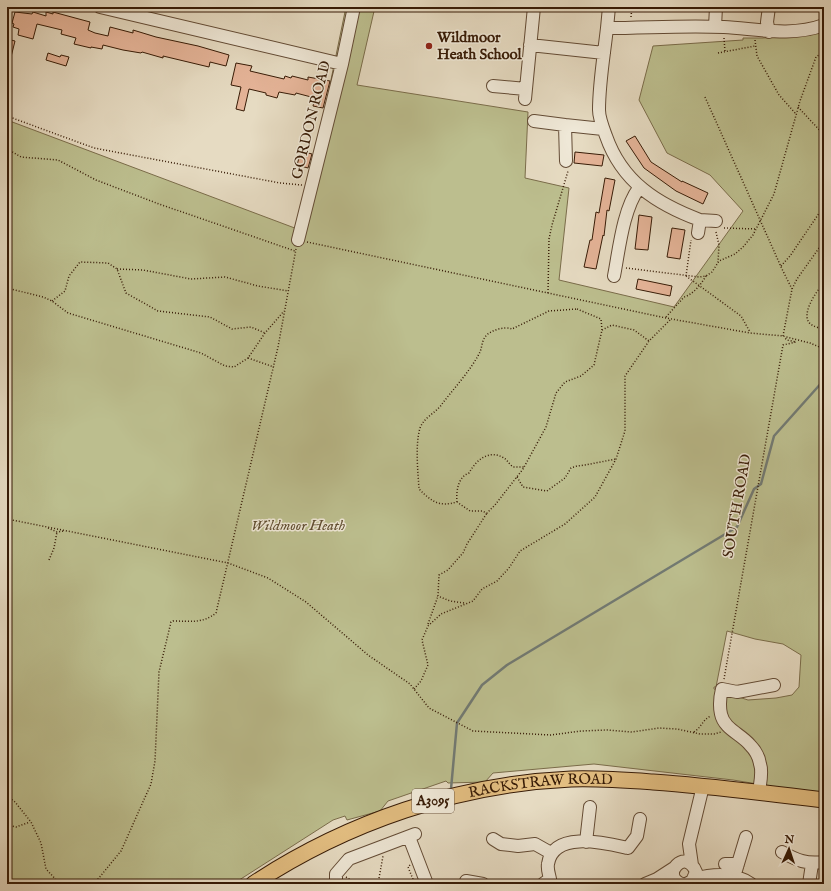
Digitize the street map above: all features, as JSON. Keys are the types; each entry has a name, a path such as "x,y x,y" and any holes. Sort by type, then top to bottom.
{"main road":[{"name":"RACKSTRAW ROAD","path":"253,884 298,856 351,831 395,813 455,795 518,784 572,779 630,780 703,786 824,800"}],"street":[{"path":"100,7 342,64"},
{"name":"GORDON ROAD","path":"297,246 342,64 354,7"},
{"path":"493,86 525,94 534,7"},
{"path":"609,7 599,112 609,145 623,170 639,188 657,201 680,213 717,226"},
{"path":"716,7 719,27"},
{"path":"769,7 767,22 769,32"},
{"path":"607,28 719,27 769,32 811,30 824,25"},
{"path":"530,45 604,53"},
{"path":"534,121 603,129"},
{"path":"565,125 568,163"},
{"path":"615,271 628,208 634,194 639,188"},
{"path":"698,233 700,220"},
{"path":"760,792 761,765 758,757 750,744 729,727 722,719 720,703 722,689 737,692 774,685"},
{"path":"684,883 673,875 675,866 689,844 703,786"},
{"path":"586,842 590,807"},
{"path":"549,882 547,865 551,853 562,844 577,841 608,844 628,848 637,836 640,819"},
{"path":"336,884 336,874 349,859 412,836 427,884"},
{"path":"734,877 746,837"},
{"path":"493,839 502,844 518,846 535,844 551,853"},
{"path":"684,883 696,872 693,866 689,844"},
{"path":"782,852 798,861 818,863 810,884"},
{"path":"645,884 657,879 679,863 686,862 716,874 734,877 748,883"},
{"path":"725,864 738,864"},
{"path":"657,879 684,883 708,875 716,874"},
{"path":"466,881 483,884"}],"path":[{"path":"719,27 725,52"},
{"path":"754,30 757,56 779,95 796,114"},
{"path":"666,318 684,297 700,286 706,276 712,272 719,261 735,254 743,247 756,229 774,194 798,107 816,57 822,53 821,38 824,35"},
{"path":"718,53 755,46"},
{"path":"705,97 792,289"},
{"path":"798,107 824,135"},
{"path":"7,121 8,116 94,148 272,181 311,185"},
{"path":"7,148 21,157 58,160 103,183 159,204 297,246 548,293 671,319 750,333 783,336 810,342 824,349"},
{"path":"548,293 549,239 568,163"},
{"path":"781,266 790,256 824,206"},
{"path":"718,263 719,245 717,226 756,229"},
{"path":"686,276 692,232 698,233"},
{"path":"783,336 792,289 797,279 824,240"},
{"path":"94,884 121,851 151,784 155,761 159,672 168,638 169,626 173,621 203,621 216,614 218,600 274,367 297,246"},
{"path":"52,301 65,291 69,276 80,262 108,263 117,269 143,270 191,279 225,277 258,286 288,291"},
{"path":"117,269 126,293 158,311 210,317 232,329 251,327 265,332"},
{"path":"615,271 699,277 706,276"},
{"path":"686,276 741,316 750,333"},
{"path":"824,283 813,297 807,316 811,325 824,329"},
{"path":"7,288 43,297 52,301 68,313 201,353 225,366 234,367 248,358 265,332 284,311"},
{"path":"414,689 421,681 428,665 422,640 438,596 439,575 448,570 463,553 467,544 487,513 496,505 524,467 546,427 556,393 566,382 581,376 594,365 602,330 601,319 577,309 549,311 512,329 507,327 491,332 484,338 480,351 470,367 438,409 427,417 420,428 417,455 419,489 429,499 438,503 447,505 457,502"},
{"path":"438,596 450,601 465,603 473,601 482,589 496,581 509,568 520,552 565,524 595,497 616,459 625,431 625,376 649,341 671,319"},
{"path":"602,330 612,325 634,330 649,341"},
{"name":"SOUTH ROAD","path":"722,689 757,484 783,345 796,342 787,340 783,336"},
{"path":"248,358 274,367"},
{"path":"487,513 482,511 470,511 457,502 456,494 460,482 465,475 469,473 472,466 482,457 493,454 505,458 513,467 524,467"},
{"path":"517,477 523,486 547,491 565,478 571,468 616,459"},
{"path":"7,519 228,563 268,578 306,602 368,655 410,684 429,708 473,731 551,735 581,731 607,730 632,732 659,728 677,729 700,734 714,734 724,731 729,727"},
{"path":"42,526 57,532 66,531"},
{"path":"48,560 54,548 57,532"},
{"path":"428,626 441,614 462,606 465,603"},
{"path":"694,732 699,729 707,718 716,715 720,711"},
{"path":"7,796 15,802 30,822 41,843 46,869 60,884"},
{"path":"7,825 16,827 30,822"},
{"path":"378,884 381,864 387,845"},
{"path":"338,872 357,884"}],"green space":[{"name":"Wildmoor Heath","path":"346,7 375,7 357,85 528,112 525,178 569,188 559,280 674,307 743,211 710,175 667,153 639,100 653,46 743,40 743,38 810,35 824,28 824,795 733,780 594,764 493,773 485,782 448,783 446,781 388,801 380,811 347,820 345,816 333,820 233,884 7,884 7,120 300,230","holes":["727,631 755,639 783,644 801,655 799,687 792,695 748,700 714,689 714,687 716,687"]}],"building":[{"path":"15,12 32,14 33,12 46,16 46,12 53,14 53,12 90,22 88,30 95,33 108,36 110,27 133,33 133,30 229,55 226,66 210,62 209,67 163,56 163,58 142,52 123,50 103,45 102,49 91,48 74,44 76,38 61,34 62,30 37,24 33,39 18,35 19,29 13,27 14,24 12,23"},
{"path":"7,39 15,41 9,65 7,65"},
{"path":"48,53 60,57 61,55 69,57 66,66 46,60"},
{"path":"236,63 252,66 250,71 284,79 285,76 291,78 292,76 308,80 308,77 330,81 323,108 313,106 315,98 296,93 295,95 279,92 277,98 266,95 266,93 249,89 244,111 236,109 241,87 231,85"},
{"path":"635,136 651,162 682,182 708,193 703,204 676,191 644,168 626,141"},
{"path":"301,151 312,154 308,168 297,165"},
{"path":"575,152 604,155 602,166 574,163"},
{"path":"605,178 615,180 609,211 607,210 604,236 603,235 596,269 584,267 590,240 592,240 596,212 599,213"},
{"path":"639,215 652,217 648,250 635,249"},
{"path":"672,228 685,230 680,259 667,257"},
{"path":"638,279 672,286 670,296 636,289"}],"waterway":[{"path":"449,791 451,789 457,723 482,685 507,665 737,527 754,489 761,484 774,436 824,380"}],"place":[{"name":"Wildmoor Heath School","path":"429,46"}]}
